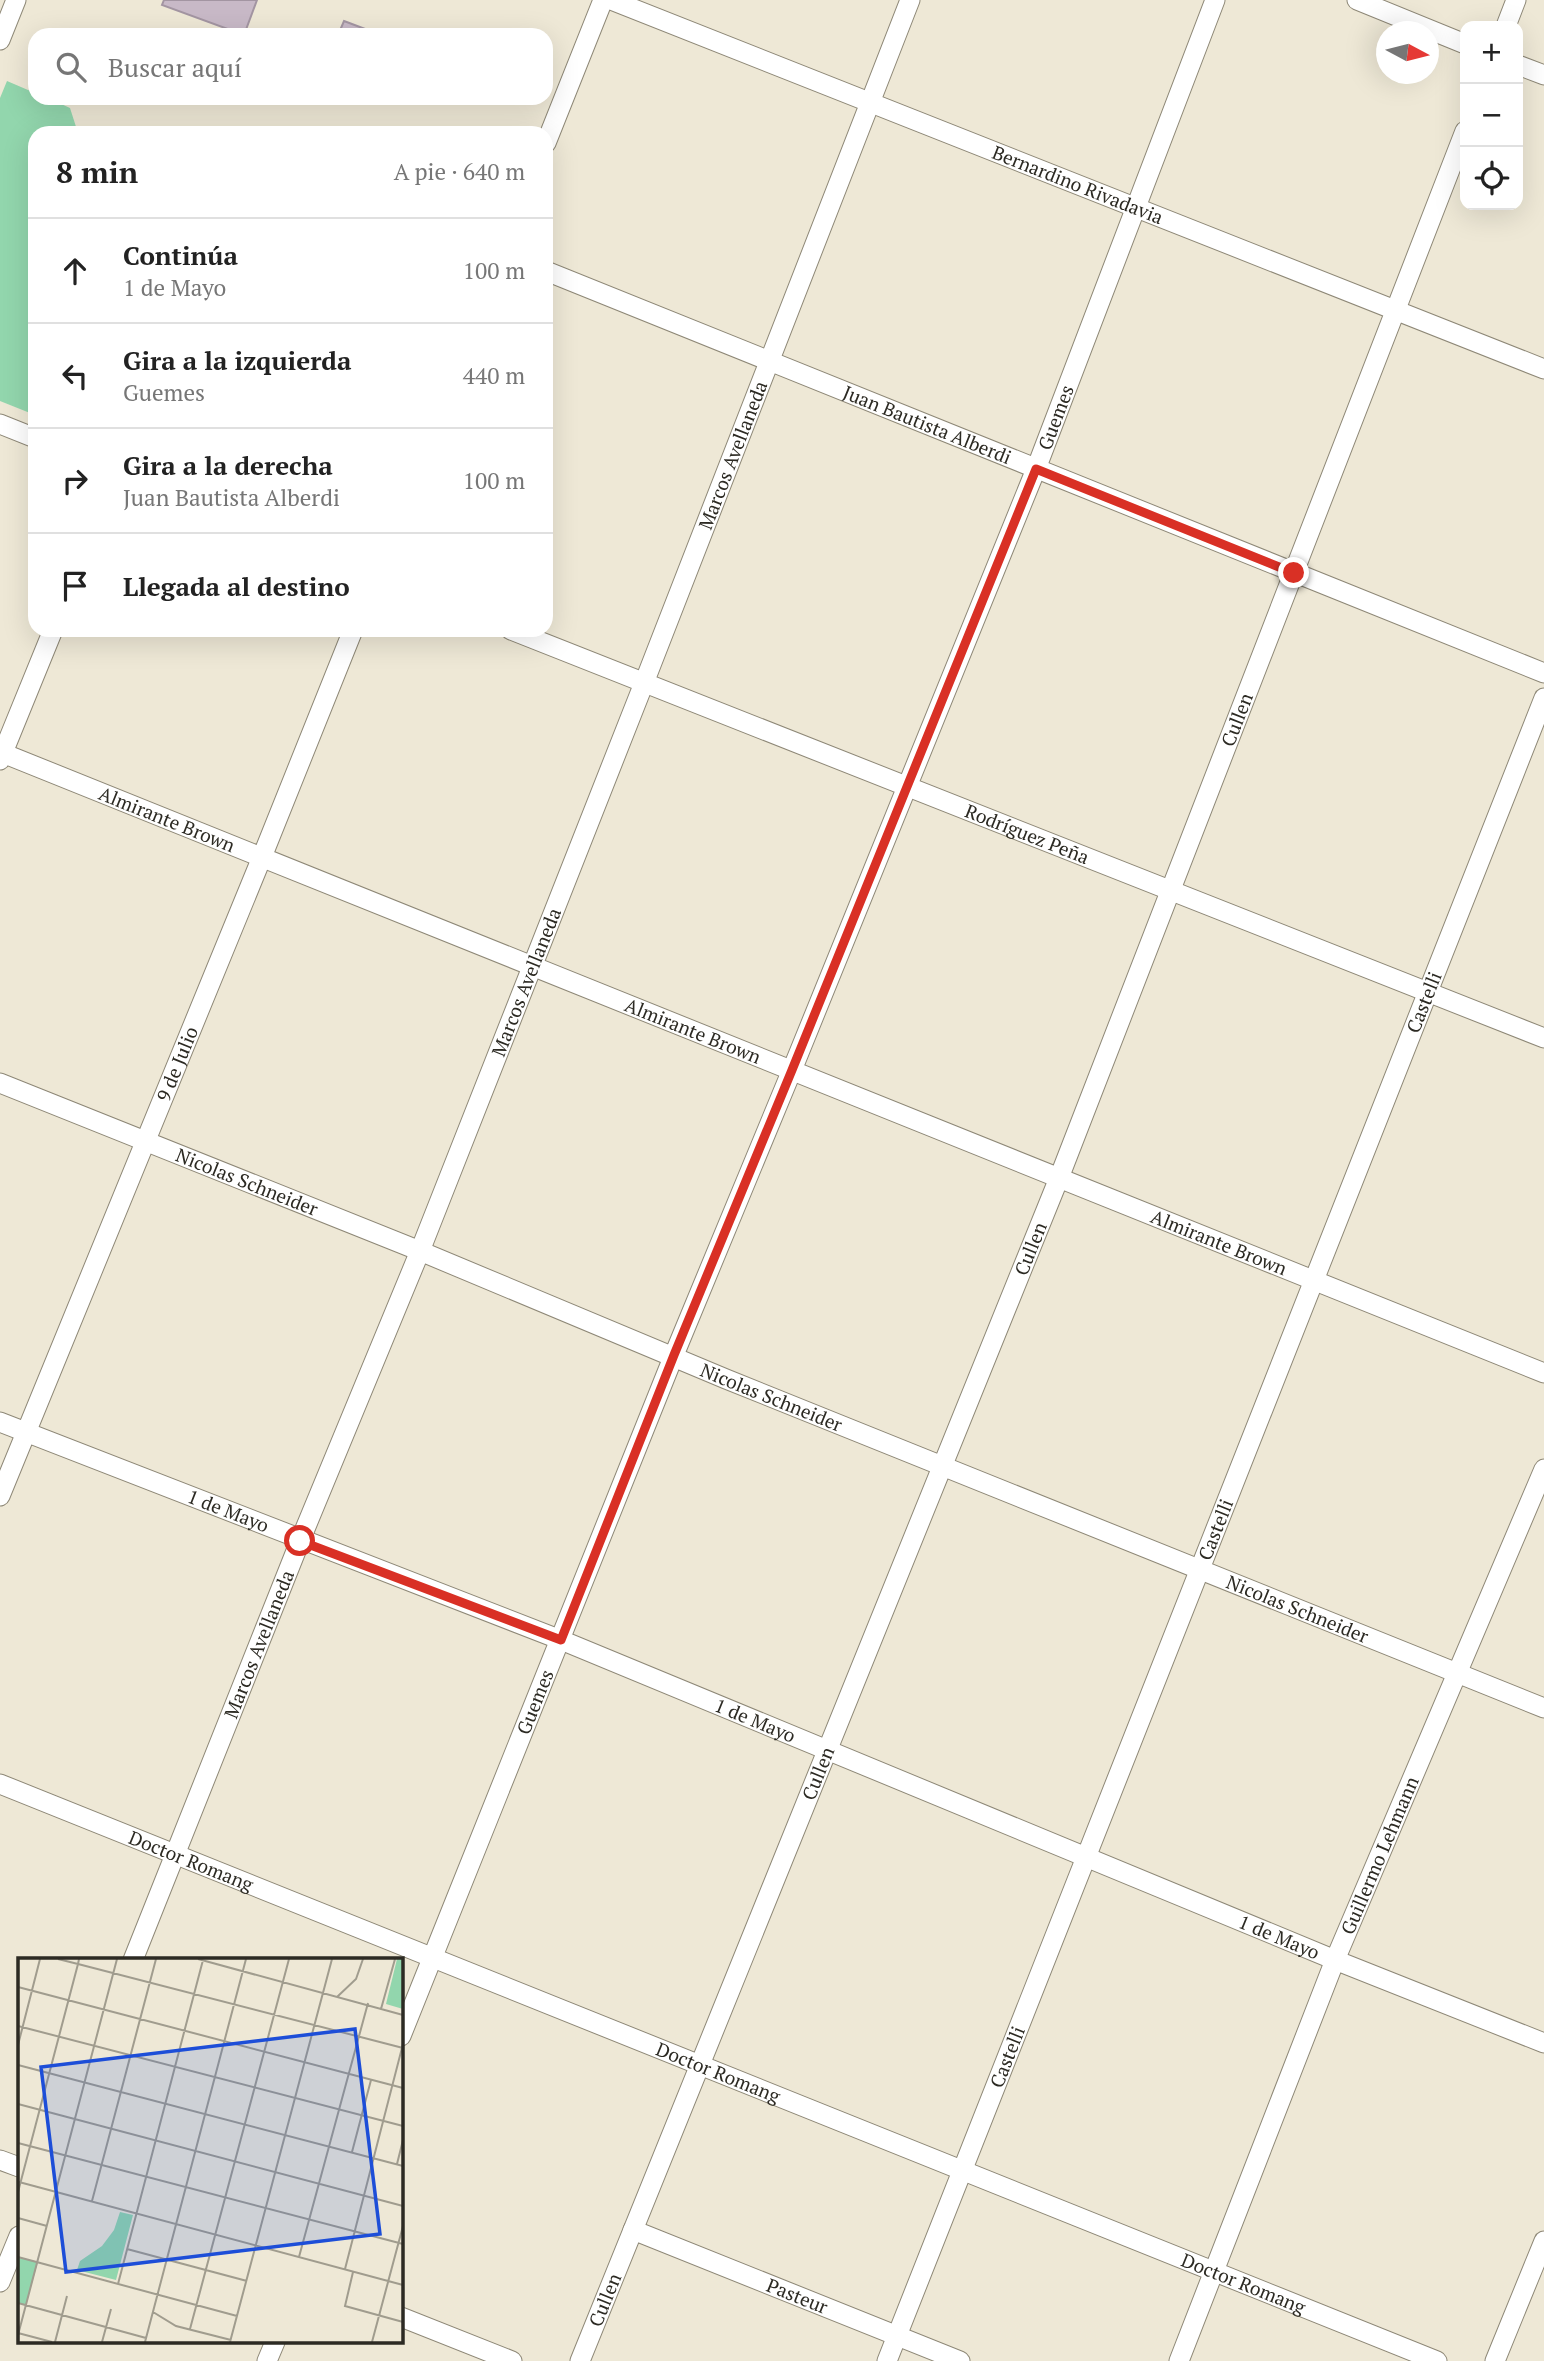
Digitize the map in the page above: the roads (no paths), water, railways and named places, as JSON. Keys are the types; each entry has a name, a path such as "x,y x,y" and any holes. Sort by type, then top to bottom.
{"street":[{"path":"0,40 16,0"},
{"path":"553,126 603,0"},
{"name":"Bernardino Rivadavia","path":"611,0 1544,369"},
{"name":"Marcos Avellaneda","path":"133,1958 420,1251 910,0"},
{"name":"Guemes","path":"402,2034 674,1355 1036,469 1215,0"},
{"path":"1357,0 1460,42"},
{"path":"1508,21 1516,0"},
{"path":"1523,67 1544,75"},
{"name":"Cullen","path":"580,2361 1059,1178 1460,144"},
{"name":"Juan Bautista Alberdi","path":"553,274 1544,673"},
{"path":"0,424 28,435"},
{"path":"1,755 50,637"},
{"name":"9 de Julio","path":"0,1496 350,637"},
{"name":"Rodríguez Peña","path":"529,637 1544,1038"},
{"name":"Castelli","path":"887,2361 1544,698"},
{"name":"Almirante Brown","path":"1,755 262,857 1544,1373"},
{"name":"Nicolas Schneider","path":"0,1083 1544,1708"},
{"name":"1 de Mayo","path":"0,1422 300,1541 561,1640 1335,1961 1544,2043"},
{"name":"Guillermo Lehmann","path":"1179,2361 1335,1961 1544,1469"},
{"name":"Doctor Romang","path":"0,1783 1437,2361"},
{"path":"0,2160 18,2167"},
{"name":"Pasteur","path":"633,2230 960,2361"},
{"path":"0,2282 18,2238"},
{"path":"1495,2361 1544,2241"},
{"path":"402,2317 512,2361"},
{"path":"267,2361 274,2344"}]}
